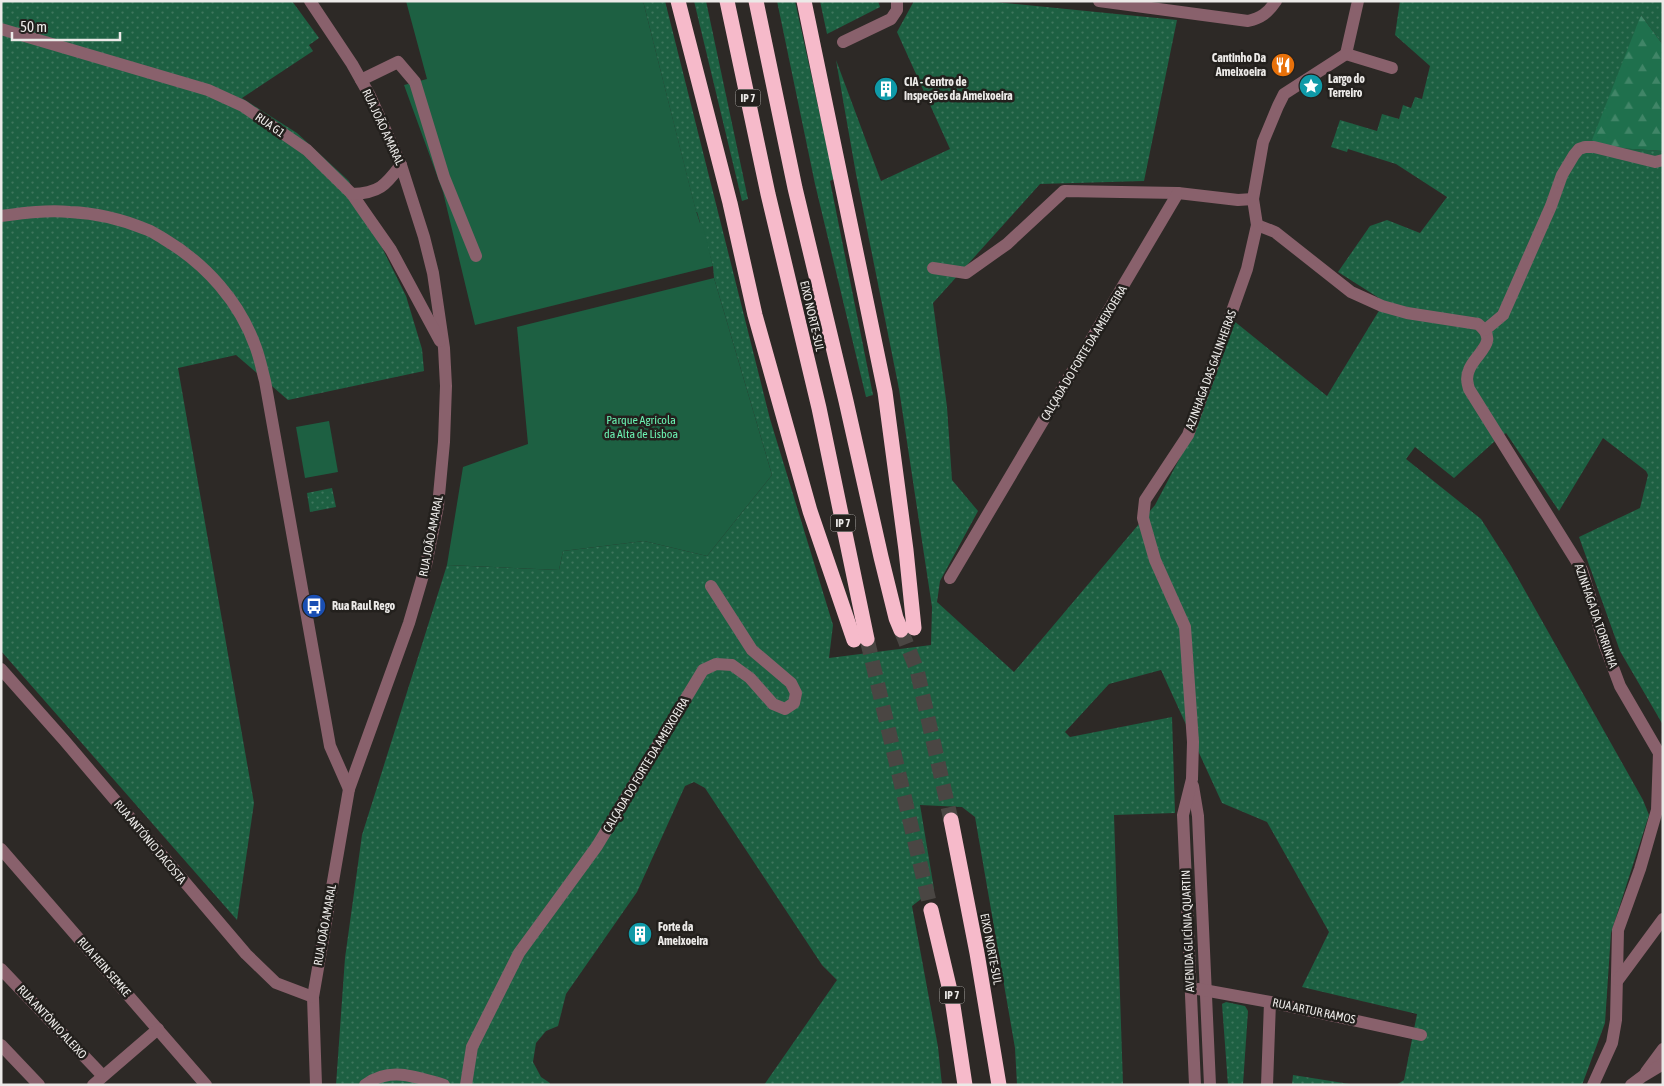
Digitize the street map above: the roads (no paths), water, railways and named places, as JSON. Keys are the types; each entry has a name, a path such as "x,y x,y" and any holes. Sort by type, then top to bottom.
{"highway":[{"name":"EIXO NORTE-SUL","path":"678,1 730,203 755,315 810,511 861,639 819,408 768,194 727,1"},
{"name":"EIXO NORTE-SUL","path":"756,1 796,188 881,557 896,618 907,629 906,550 885,392 804,1"},
{"name":"EIXO NORTE-SUL","path":"951,820 977,953 999,1085"},
{"name":"IP 7","path":"931,910 952,999 965,1085"}],"street":[{"name":"RUA JOÃO AMARAL","path":"310,1 332,32 361,80 387,130 401,165 424,237 433,273 444,348 446,386 444,442 438,506 426,565 410,623 349,789 312,997 316,1085"},
{"path":"843,42 891,18 897,10 897,1"},
{"path":"1099,1 1248,21 1259,18 1268,12 1276,1"},
{"path":"934,268 966,273 1007,244 1064,191 1178,193 1238,200 1254,199 1263,142 1284,94 1346,54 1358,1"},
{"name":"RUA G1","path":"1,29 208,90 243,106 307,150 352,194 391,250 444,348"},
{"path":"1346,54 1392,68"},
{"path":"361,80 398,62 415,82 444,177 476,256"},
{"path":"1258,224 1275,232 1351,292 1382,306 1407,313 1478,324 1485,330 1503,315 1551,206 1562,175 1579,149 1594,147 1655,162 1663,160"},
{"path":"352,194 365,194 377,191 386,184 401,165"},
{"name":"CALÇADA DO FORTE DA AMEIXOEIRA","path":"950,578 1178,193"},
{"name":"AZINHAGA DAS GALINHEIRAS","path":"1155,560 1143,518 1145,500 1188,435 1248,269 1258,224 1254,199"},
{"path":"1,216 36,211 71,212 110,218 148,230 178,248 204,268 225,291 242,317 256,348 264,381 330,746 349,789"},
{"name":"AZINHAGA DA TORRINHA","path":"1485,330 1488,338 1484,348 1469,368 1466,379 1469,389 1582,570 1605,646 1620,686 1661,753 1657,810 1640,869 1618,930 1616,1020 1612,1043 1593,1085"},
{"name":"AVENIDA GLICÍNIA QUARTIN","path":"1155,560 1185,627 1194,742 1192,779 1183,815 1195,1085"},
{"name":"CALÇADA DO FORTE DA AMEIXOEIRA","path":"466,1085 472,1047 519,953 598,846 703,670 716,664 732,665 750,678 773,704 785,709 794,703 796,694 792,683 752,650 711,586"},
{"name":"RUA ANTÓNIO DACOSTA","path":"1,669 246,954 276,983 312,997"},
{"name":"AVENIDA GLICÍNIA QUARTIN","path":"1192,779 1198,816 1210,1085"},
{"name":"RUA HEIN SEMKE","path":"1,849 206,1085"},
{"path":"1618,980 1663,919"},
{"name":"RUA ANTÓNIO ALEIXO","path":"1,968 103,1076"},
{"name":"RUA ARTUR RAMOS","path":"1190,988 1270,1002 1421,1034"},
{"path":"1267,1085 1270,1002"},
{"path":"93,1085 158,1029"},
{"path":"1,1044 39,1085"},
{"path":"1643,1076 1663,1049"},
{"path":"1631,1085 1663,1064"},
{"path":"365,1085 372,1079 387,1075 412,1075 444,1085"}],"tunnel":[{"path":"901,630 917,670 951,820"},
{"path":"867,639 931,910"}],"place":[{"name":"Cantinho Da Ameixoeira","path":"1283,65"},
{"name":"Largo do Terreiro","path":"1311,86"},
{"name":"CIA - Centro de Inspeções da Ameixoeira","path":"886,89"},
{"name":"Rua Raul Rego","path":"314,606"},
{"name":"Forte da Ameixoeira","path":"640,934"}],"park label":[{"name":"Parque Agrícola da Alta de Lisboa","path":"641,427"}]}
